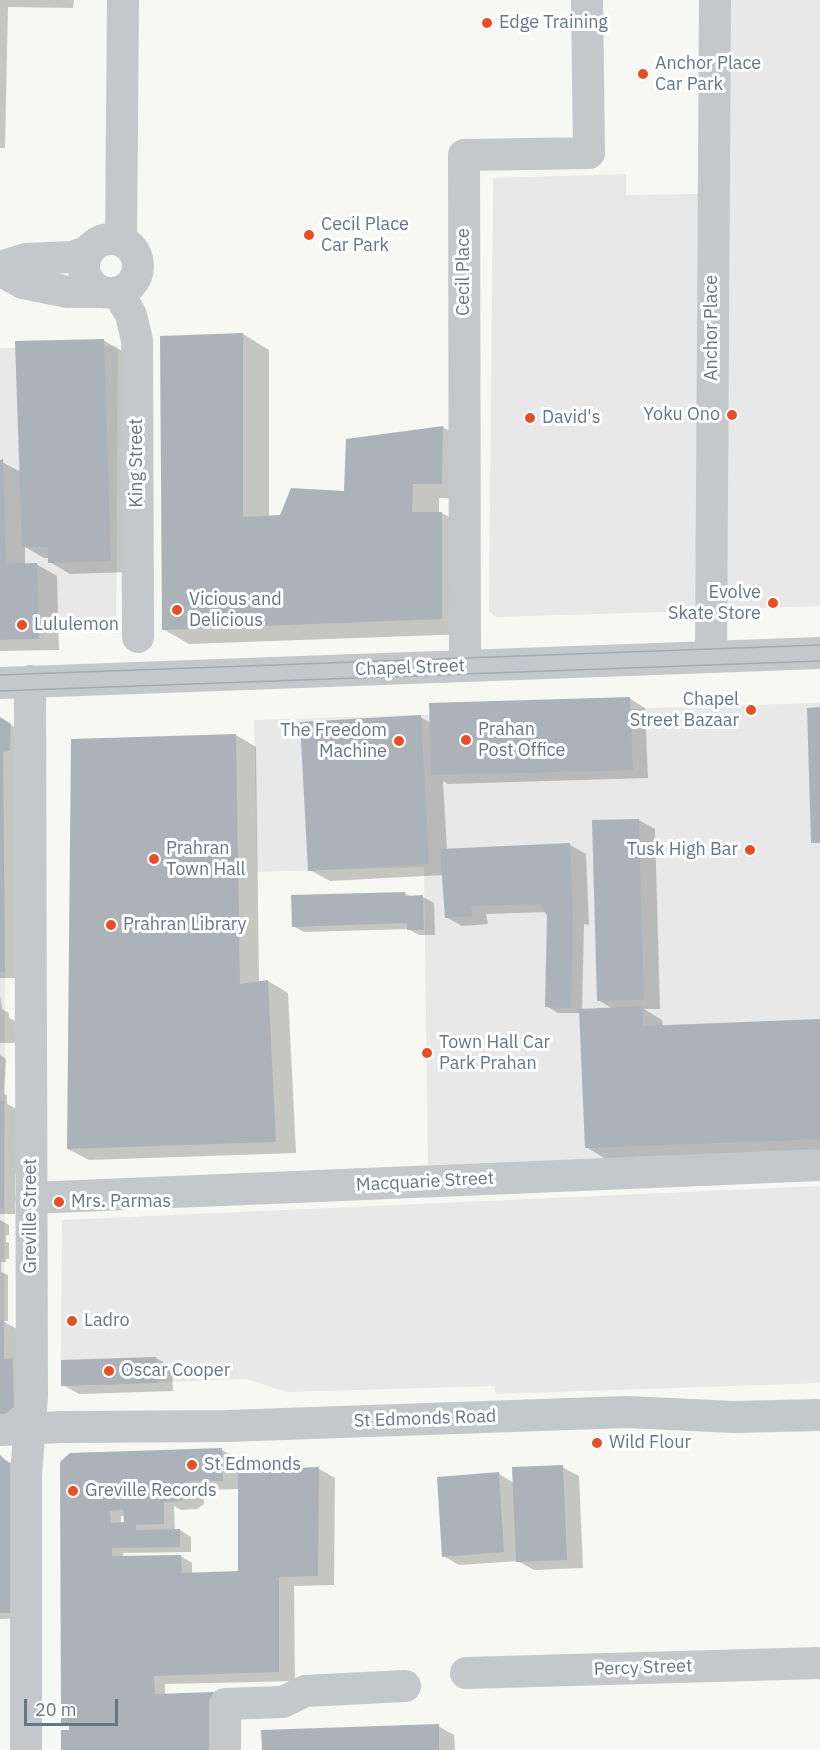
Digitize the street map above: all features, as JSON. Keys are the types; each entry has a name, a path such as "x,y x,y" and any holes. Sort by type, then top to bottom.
{"street":[{"path":"121,241 123,0"},
{"name":"Cecil Place","path":"465,665 464,155 589,153 587,0"},
{"name":"Anchor Place","path":"711,657 715,0"},
{"path":"103,240 121,241 134,252 138,268 132,283 110,292 68,292 23,283 0,268 26,260 72,257 89,251 103,240"},
{"path":"89,251 84,266 86,275 90,282 110,292"},
{"name":"King Street","path":"110,292 130,315 136,340 138,637"},
{"name":"Chapel Street","path":"15,682 820,653"},
{"name":"Greville Street","path":"15,682 31,1198 32,1396 14,1430 26,1475 26,1750"},
{"name":"Macquarie Street","path":"31,1198 820,1165"},
{"name":"St Edmonds Road","path":"14,1430 227,1426 627,1412 734,1417 820,1415"},
{"name":"Percy Street","path":"466,1673 820,1663"},
{"path":"225,1750 225,1704 283,1702 305,1691 405,1686"}],"shaded area":[{"path":"725,0 820,0 820,606 723,609"},
{"path":"626,174 626,195 698,194 697,611 496,617 489,611 493,178"},
{"path":"118,346 116,631 0,634 0,348"},
{"path":"820,703 820,1150 428,1165 424,867 257,872 254,720"},
{"path":"0,735 3,738 5,972 4,1407 0,1407"},
{"path":"820,1186 820,1383 496,1394 494,1386 286,1392 247,1379 61,1386 62,1220"}],"building":[{"path":"243,333 243,517 280,515 291,488 344,491 346,439 443,426 442,484 413,484 412,512 442,512 442,619 162,630 160,336"},
{"path":"104,339 111,561 48,563 48,547 22,547 15,341"},
{"path":"3,459 6,564 37,563 39,639 0,640 0,460"},
{"path":"630,697 633,770 431,775 429,703"},
{"path":"820,707 820,843 811,843 807,708"},
{"path":"421,715 429,864 308,871 300,722"},
{"path":"0,717 11,724 10,751 3,752 5,972 0,972"},
{"name":"Prahran Town Hall","path":"236,734 240,984 268,980 276,1142 67,1149 71,739"},
{"path":"639,819 644,1000 597,1001 592,820"},
{"path":"570,843 573,916 571,1008 545,1007 547,916 540,904 471,906 473,916 445,918 440,849"},
{"path":"405,892 405,896 423,895 424,930 407,930 407,923 292,927 291,895"},
{"path":"642,1006 643,1026 820,1019 820,1139 585,1148 579,1009"},
{"path":"0,1101 4,1101 4,1208 0,1208"},
{"path":"0,1320 4,1320 4,1359 13,1358 14,1407 4,1415 0,1415"},
{"name":"Oscar Cooper","path":"156,1357 157,1383 61,1386 61,1360"},
{"path":"222,1448 223,1481 188,1481 188,1495 181,1501 164,1502 164,1524 136,1525 136,1530 180,1529 180,1547 112,1548 112,1556 181,1555 182,1573 238,1571 238,1470 319,1467 318,1576 279,1577 279,1672 154,1676 155,1694 214,1692 216,1750 61,1750 61,1730 69,1730 69,1723 61,1723 60,1462 70,1453","holes":["123,1510 124,1522 111,1523 110,1511"]},
{"path":"0,1455 13,1467 14,1613 0,1613"},
{"path":"563,1465 567,1560 516,1562 512,1467"},
{"path":"499,1472 504,1552 442,1557 437,1477"},
{"path":"439,1724 439,1750 262,1750 261,1730"}],"tram line":[{"path":"0,675 820,645"},
{"path":"0,691 820,661"}],"place":[{"name":"Edge Training","path":"487,23"},
{"name":"Anchor Place Car Park","path":"643,74"},
{"name":"Cecil Place Car Park","path":"309,235"},
{"name":"Yoku Ono","path":"732,415"},
{"name":"David's","path":"530,418"},
{"name":"Evolve Skate Store","path":"773,603"},
{"name":"Vicious and Delicious","path":"177,610"},
{"name":"Lululemon","path":"22,625"},
{"name":"Chapel Street Bazaar","path":"751,710"},
{"name":"Prahan Post Office","path":"466,740"},
{"name":"The Freedom Machine","path":"399,741"},
{"name":"Tusk High Bar","path":"750,850"},
{"name":"Prahran Town Hall","path":"154,859"},
{"name":"Prahran Library","path":"111,925"},
{"name":"Town Hall Car Park Prahan","path":"427,1053"},
{"name":"Mrs. Parmas","path":"59,1202"},
{"name":"Ladro","path":"72,1321"},
{"name":"Oscar Cooper","path":"109,1371"},
{"name":"Wild Flour","path":"597,1443"},
{"name":"St Edmonds","path":"192,1465"},
{"name":"Greville Records","path":"73,1491"}]}
